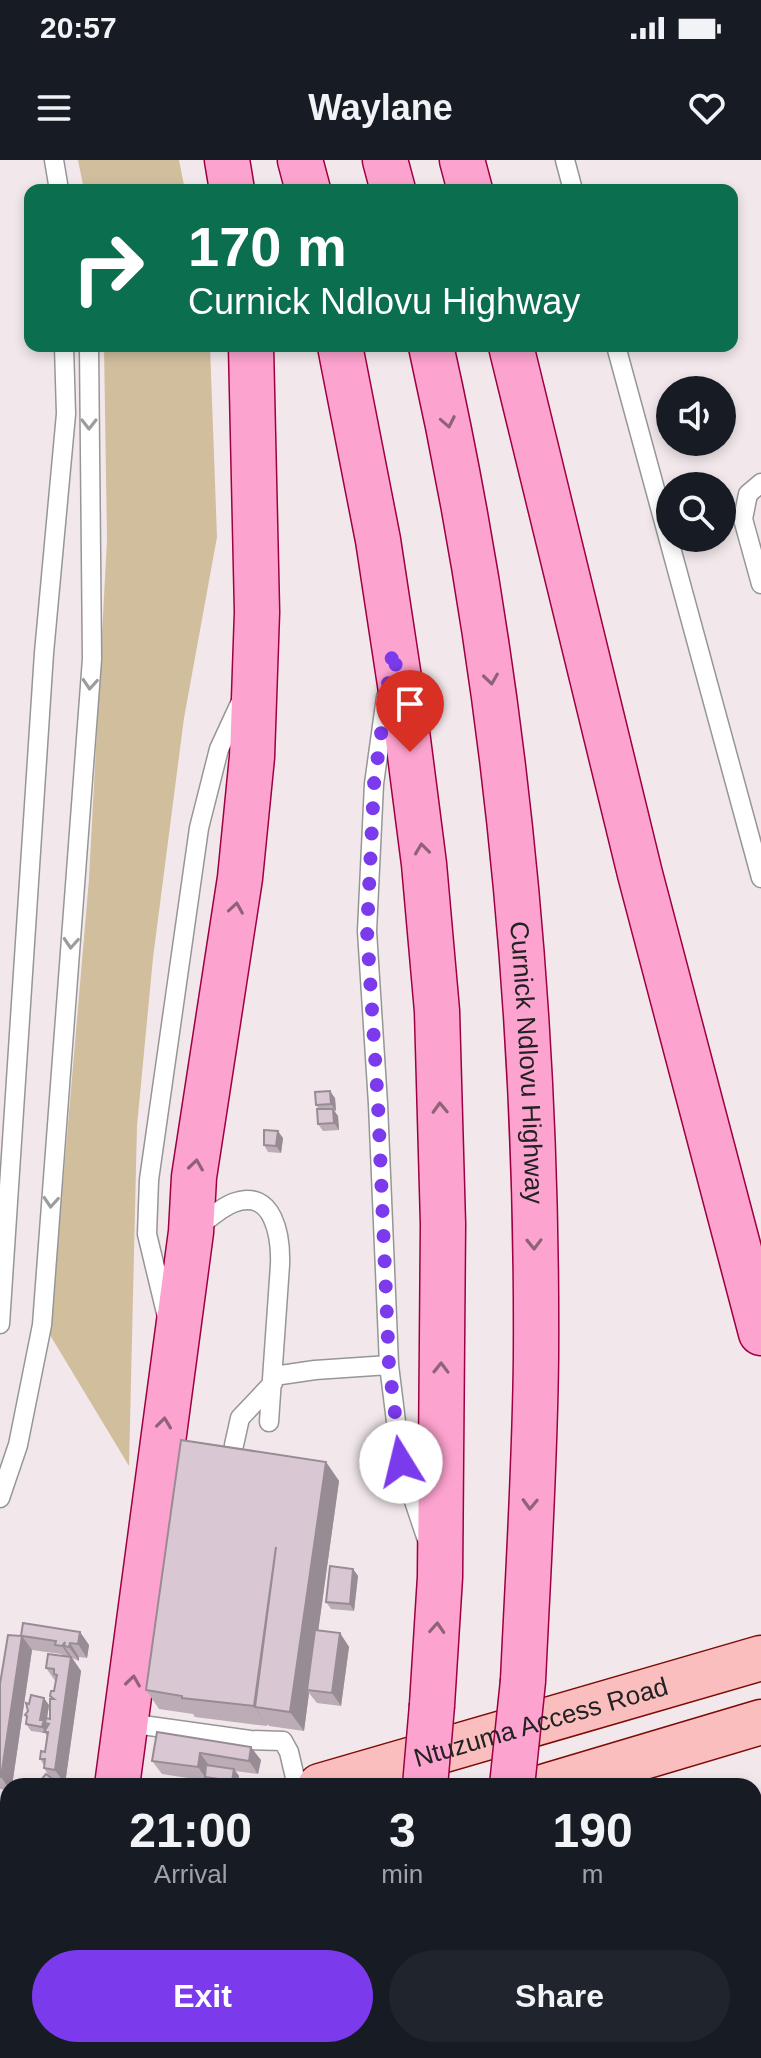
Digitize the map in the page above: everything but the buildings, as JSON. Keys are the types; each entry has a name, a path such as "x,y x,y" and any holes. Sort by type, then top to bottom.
{"main road":[{"path":"227,160 231,184"},
{"path":"300,160 306,184"},
{"path":"385,160 391,184"},
{"path":"462,160 468,184"},
{"path":"118,1778 191,1232 194,1177 240,878 252,757 257,612 251,352"},
{"path":"341,352 378,540 406,724 424,864 437,1011 443,1224 440,1577 426,1778"},
{"name":"Curnick Ndlovu Highway","path":"432,352 473,563 494,702 513,852 528,1037 536,1358 523,1681 513,1778"},
{"path":"512,352 640,874 761,1333"}],"street":[{"name":"Ntuzuma Access Road","path":"348,1778 761,1658"},
{"path":"573,1778 761,1722"}],"lane":[{"path":"52,160 56,184"},
{"path":"565,160 571,184"},
{"path":"0,1324 44,653 66,414 64,352"},
{"path":"0,1498 18,1445 42,1325 92,659 89,352"},
{"path":"618,352 761,878"},
{"path":"761,483 748,494 743,519 761,584"},
{"path":"393,649 374,784 367,931 389,1365 401,1462 440,1577"},
{"path":"175,1343 157,1283 147,1234 149,1180 199,828 219,749 232,716 254,678"},
{"path":"191,1232 240,1200 261,1204 272,1216 281,1240 269,1422"},
{"path":"234,1445 240,1418 273,1380 315,1370 389,1365"},
{"path":"128,1723 250,1740 283,1741 295,1778"}],"shaded area":[{"path":"78,160 179,160 184,184 83,184"},
{"path":"104,352 210,352 217,537 184,718 153,958 137,1126 129,1466 50,1335 89,879 107,540"}],"route":[{"path":"401,1462 389,1365 367,931 374,784 393,649 410,752"}]}
